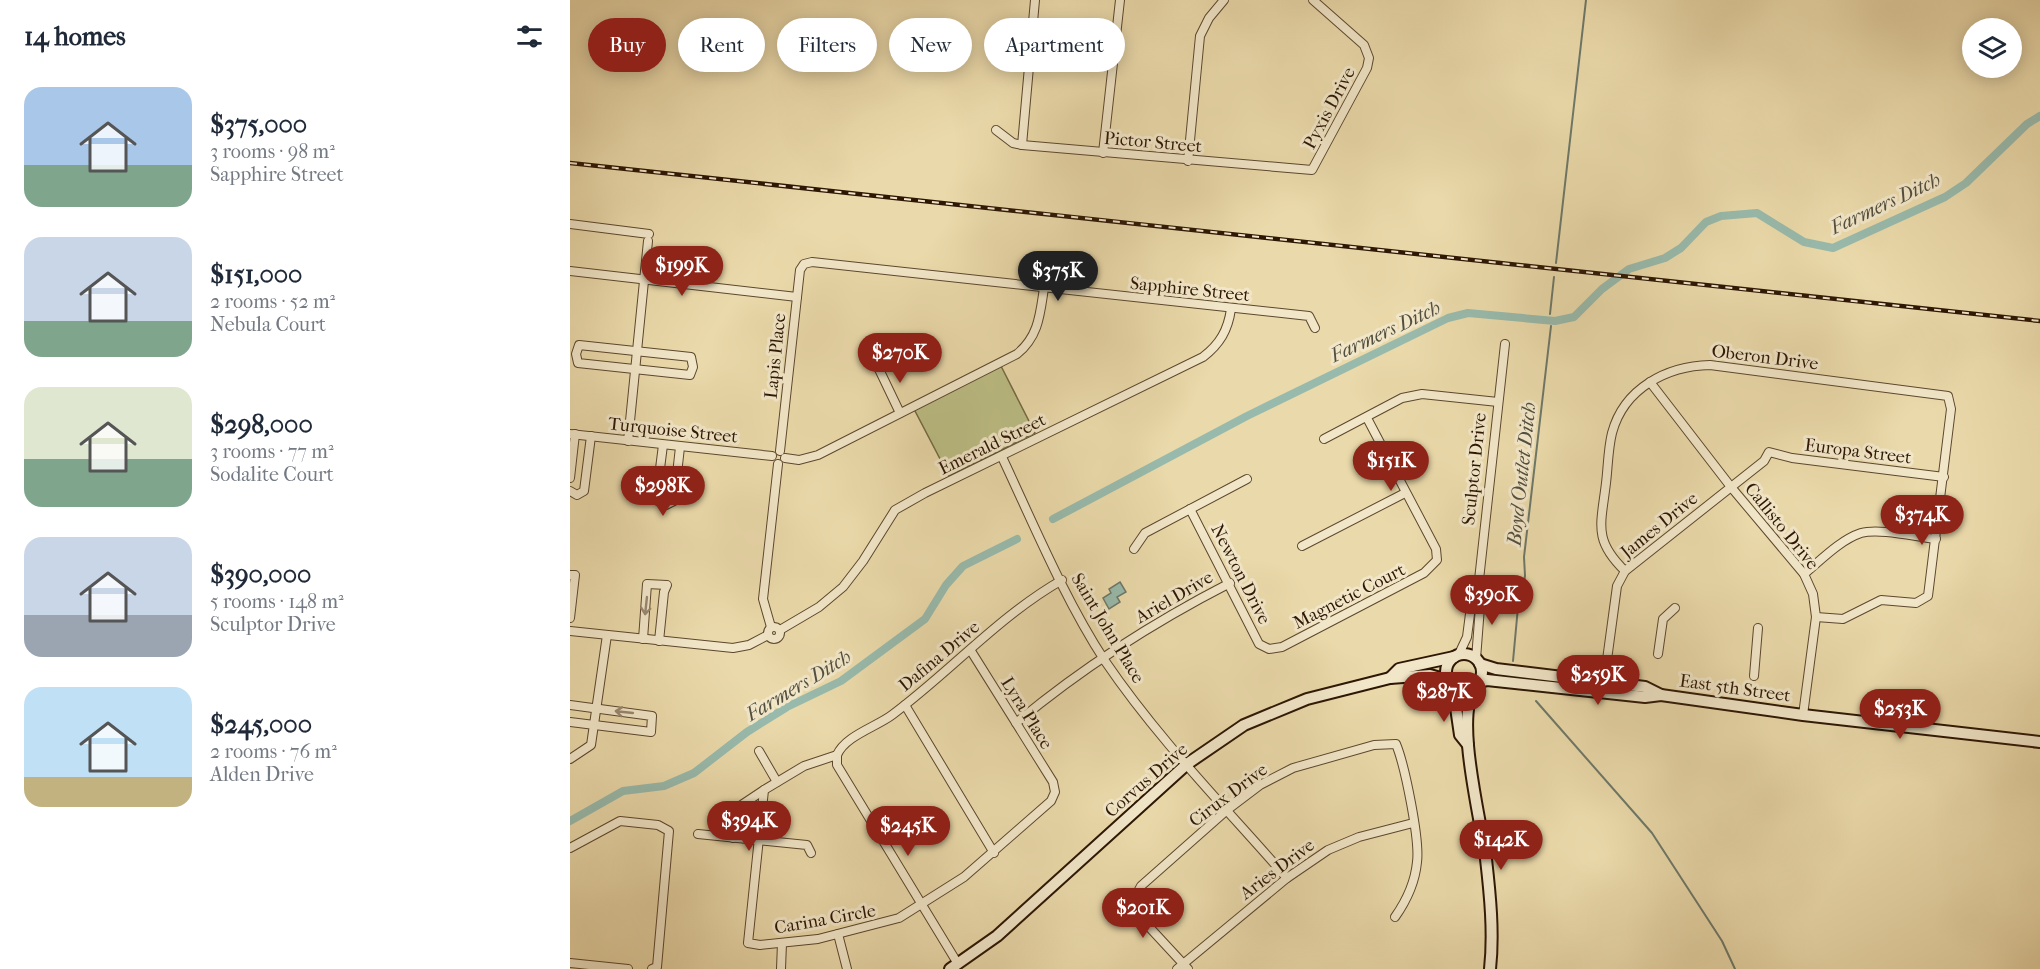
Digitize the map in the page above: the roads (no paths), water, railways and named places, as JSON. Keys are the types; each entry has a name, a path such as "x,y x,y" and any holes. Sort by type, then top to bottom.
{"street":[{"path":"1022,145 1035,0"},
{"path":"1103,153 1120,0"},
{"path":"1188,161 1200,36 1209,18 1224,0"},
{"name":"Pyxis Drive","path":"1312,170 1367,68 1369,58 1364,45 1313,0"},
{"name":"Pictor Street","path":"996,130 1013,143 1022,145 1312,170"},
{"path":"570,224 649,237 628,441"},
{"name":"Sapphire Street","path":"804,264 812,262 1309,316 1315,328"},
{"name":"Lapis Place","path":"776,628 763,599 800,270 804,264"},
{"path":"570,272 797,297"},
{"name":"Turquoise Street","path":"573,434 799,460 818,455 1017,354 1028,345 1039,324 1044,288"},
{"name":"Emerald Street","path":"659,641 733,648 749,645 768,636 777,638 776,628 819,607 843,586 863,561 895,510 925,492 1002,457 1203,357 1222,338 1229,323 1231,309"},
{"name":"Sculptor Drive","path":"1478,661 1480,607 1477,598 1505,344"},
{"path":"579,345 638,352 691,357 693,367 690,375 578,363 576,354 579,345"},
{"path":"878,365 900,413"},
{"name":"Oberon Drive","path":"1625,572 1608,555 1600,530 1612,434 1620,412 1632,395 1674,369 1710,365 1948,396 1951,410 1944,477"},
{"name":"Callisto Drive","path":"1650,382 1731,487 1804,574 1813,594 1816,617 1803,715"},
{"path":"1324,439 1402,398 1422,394 1498,402"},
{"path":"1302,546 1406,493 1367,418"},
{"path":"570,478 573,434"},
{"path":"570,491 577,495 584,491 591,436"},
{"path":"663,445 656,500 666,505 674,501 680,447"},
{"name":"James Drive","path":"1604,682 1617,586 1625,572 1764,461 1769,452"},
{"name":"Europa Street","path":"1769,452 1792,458 1944,477"},
{"name":"Saint John Place","path":"1002,457 1062,580 1104,658 1132,698 1287,878"},
{"path":"1816,617 1847,617 1881,600 1922,602 1930,592 1944,477"},
{"path":"1134,549 1145,533 1247,479"},
{"name":"Magnetic Court","path":"1269,649 1282,647 1424,573 1437,560 1436,549 1406,493"},
{"name":"Newton Drive","path":"1190,509 1230,583 1259,644 1269,649"},
{"path":"1804,574 1837,547 1861,534 1876,532 1936,539"},
{"path":"570,575 575,575 570,618"},
{"name":"Dafina Drive","path":"837,755 843,745 904,705 971,651 1021,606 1062,580"},
{"name":"Ariel Drive","path":"1016,723 1060,687 1167,615 1230,583"},
{"path":"570,631 659,641 664,592 667,585 646,584 643,639"},
{"name":"Sculptor Drive","path":"1456,656 1467,637 1471,606 1477,598"},
{"path":"1659,654 1663,618 1675,608"},
{"path":"1754,676 1758,628"},
{"path":"570,759 591,745 596,725 607,635"},
{"name":"Lyra Place","path":"971,651 1053,782 1055,792"},
{"path":"1468,745 1460,735 1445,670 1456,656 1478,661 1478,684 1468,707 1468,745 1488,876 1490,969"},
{"name":"Corvus Drive","path":"1390,678 1399,669 1456,656"},
{"name":"East 5th Street","path":"1478,661 1496,669 1536,679 1645,697 1662,695 1803,715 2040,742"},
{"name":"Corvus Drive","path":"956,967 997,936 1187,764 1224,737 1275,711 1307,699 1390,678 1430,675 1450,684"},
{"name":"East 5th Street","path":"1478,684 1487,680 1536,679 1604,682 1645,687 1662,695"},
{"path":"1450,684 1464,691 1478,684"},
{"path":"570,705 652,716 653,723 651,732 570,722"},
{"path":"904,705 994,853"},
{"name":"Cirux Drive","path":"1179,966 1138,915 1134,899 1141,886 1227,810 1260,785 1293,768 1374,745 1396,744 1404,763 1413,823"},
{"path":"759,751 777,782"},
{"path":"733,838 737,808 804,766 837,755 837,765 922,905 956,967"},
{"name":"Carina Circle","path":"764,790 748,943 782,943 884,924 922,905 964,877 1051,801 1055,792"},
{"path":"570,848 620,821 658,825 669,831 657,967 652,969"},
{"path":"1395,917 1408,899 1418,861 1413,823"},
{"name":"Aries Drive","path":"1179,966 1287,878 1328,850 1359,837 1413,823"},
{"path":"698,834 807,845 811,853"},
{"path":"838,934 847,969"},
{"path":"781,969 782,943"},
{"path":"574,965 628,969"},
{"path":"1179,966 1188,969"}],"waterway":[{"name":"Boyd Outlet Ditch","path":"1556,263 1586,0"},
{"name":"Farmers Ditch","path":"1053,519 1247,416 1448,318 1468,313 1555,321 1574,317 1602,289 1629,269 1665,258 1681,248 1706,222 1721,216 1757,213 1804,242 1833,248 1945,197 1966,183 2027,124 2040,116"},
{"name":"Boyd Outlet Ditch","path":"1550,314 1554,277"},
{"name":"Boyd Outlet Ditch","path":"1513,661 1518,607 1525,576 1524,557 1551,326"},
{"name":"Farmers Ditch","path":"570,821 623,791 664,786 694,773 747,732 787,707 841,681 925,619 946,585 963,566 1017,539"},
{"name":"Boyd Outlet Ditch","path":"1536,701 1652,833 1722,941 1735,969"}],"railway":[{"path":"570,163 2040,321"}]}
